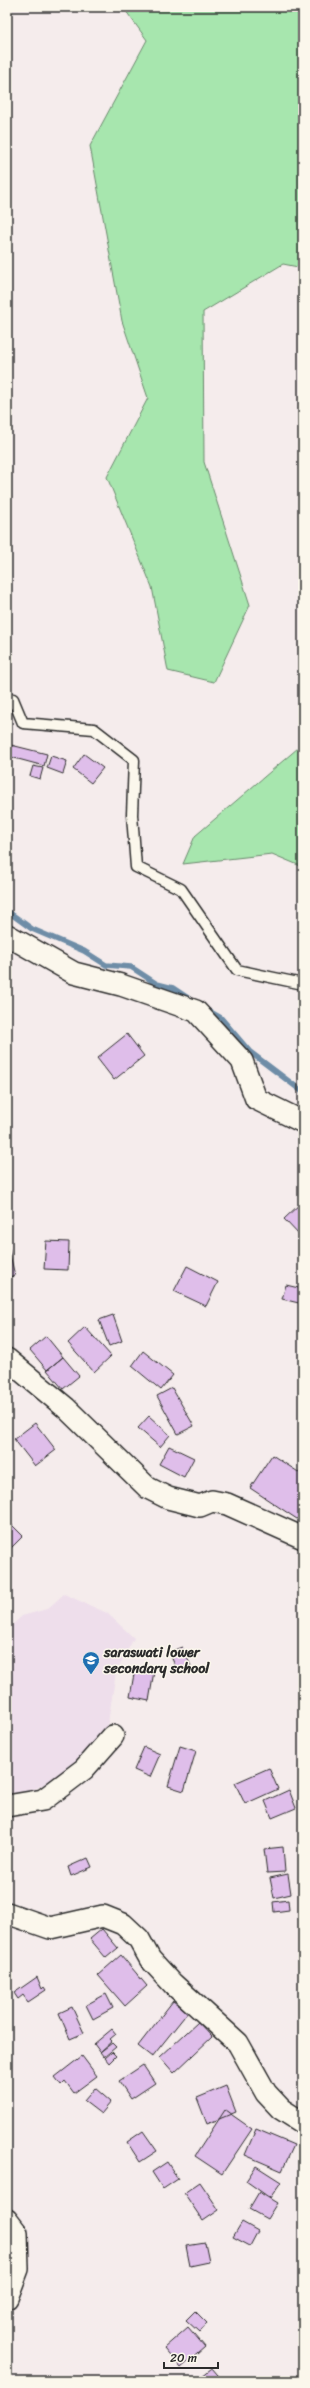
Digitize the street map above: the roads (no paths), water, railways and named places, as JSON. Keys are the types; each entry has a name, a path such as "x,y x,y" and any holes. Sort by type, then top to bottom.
{"street":[{"path":"7,935 74,972 121,985 196,1011 242,1061 256,1099 303,1122"},
{"path":"7,1359 66,1408 148,1488 168,1498 200,1506 212,1501 227,1504 303,1538"},
{"path":"7,1806 43,1800 84,1770 113,1736"},
{"path":"7,1913 50,1928 103,1916 123,1924 139,1939 150,1960 173,1984 238,2043 266,2093 281,2109 303,2123"},
{"path":"7,2220 18,2233 18,2269 7,2298"}],"lane":[{"path":"7,705 13,699 23,723 94,729 134,760 132,815 136,867 181,889 237,970 303,984"}],"waterway":[{"path":"7,911 32,929 84,951 106,965 131,967 157,984 173,988 191,1000"},
{"path":"205,1009 221,1018 250,1052 303,1092"}],"place":[{"name":"saraswati lower secondary school","path":"91,1675"}]}
